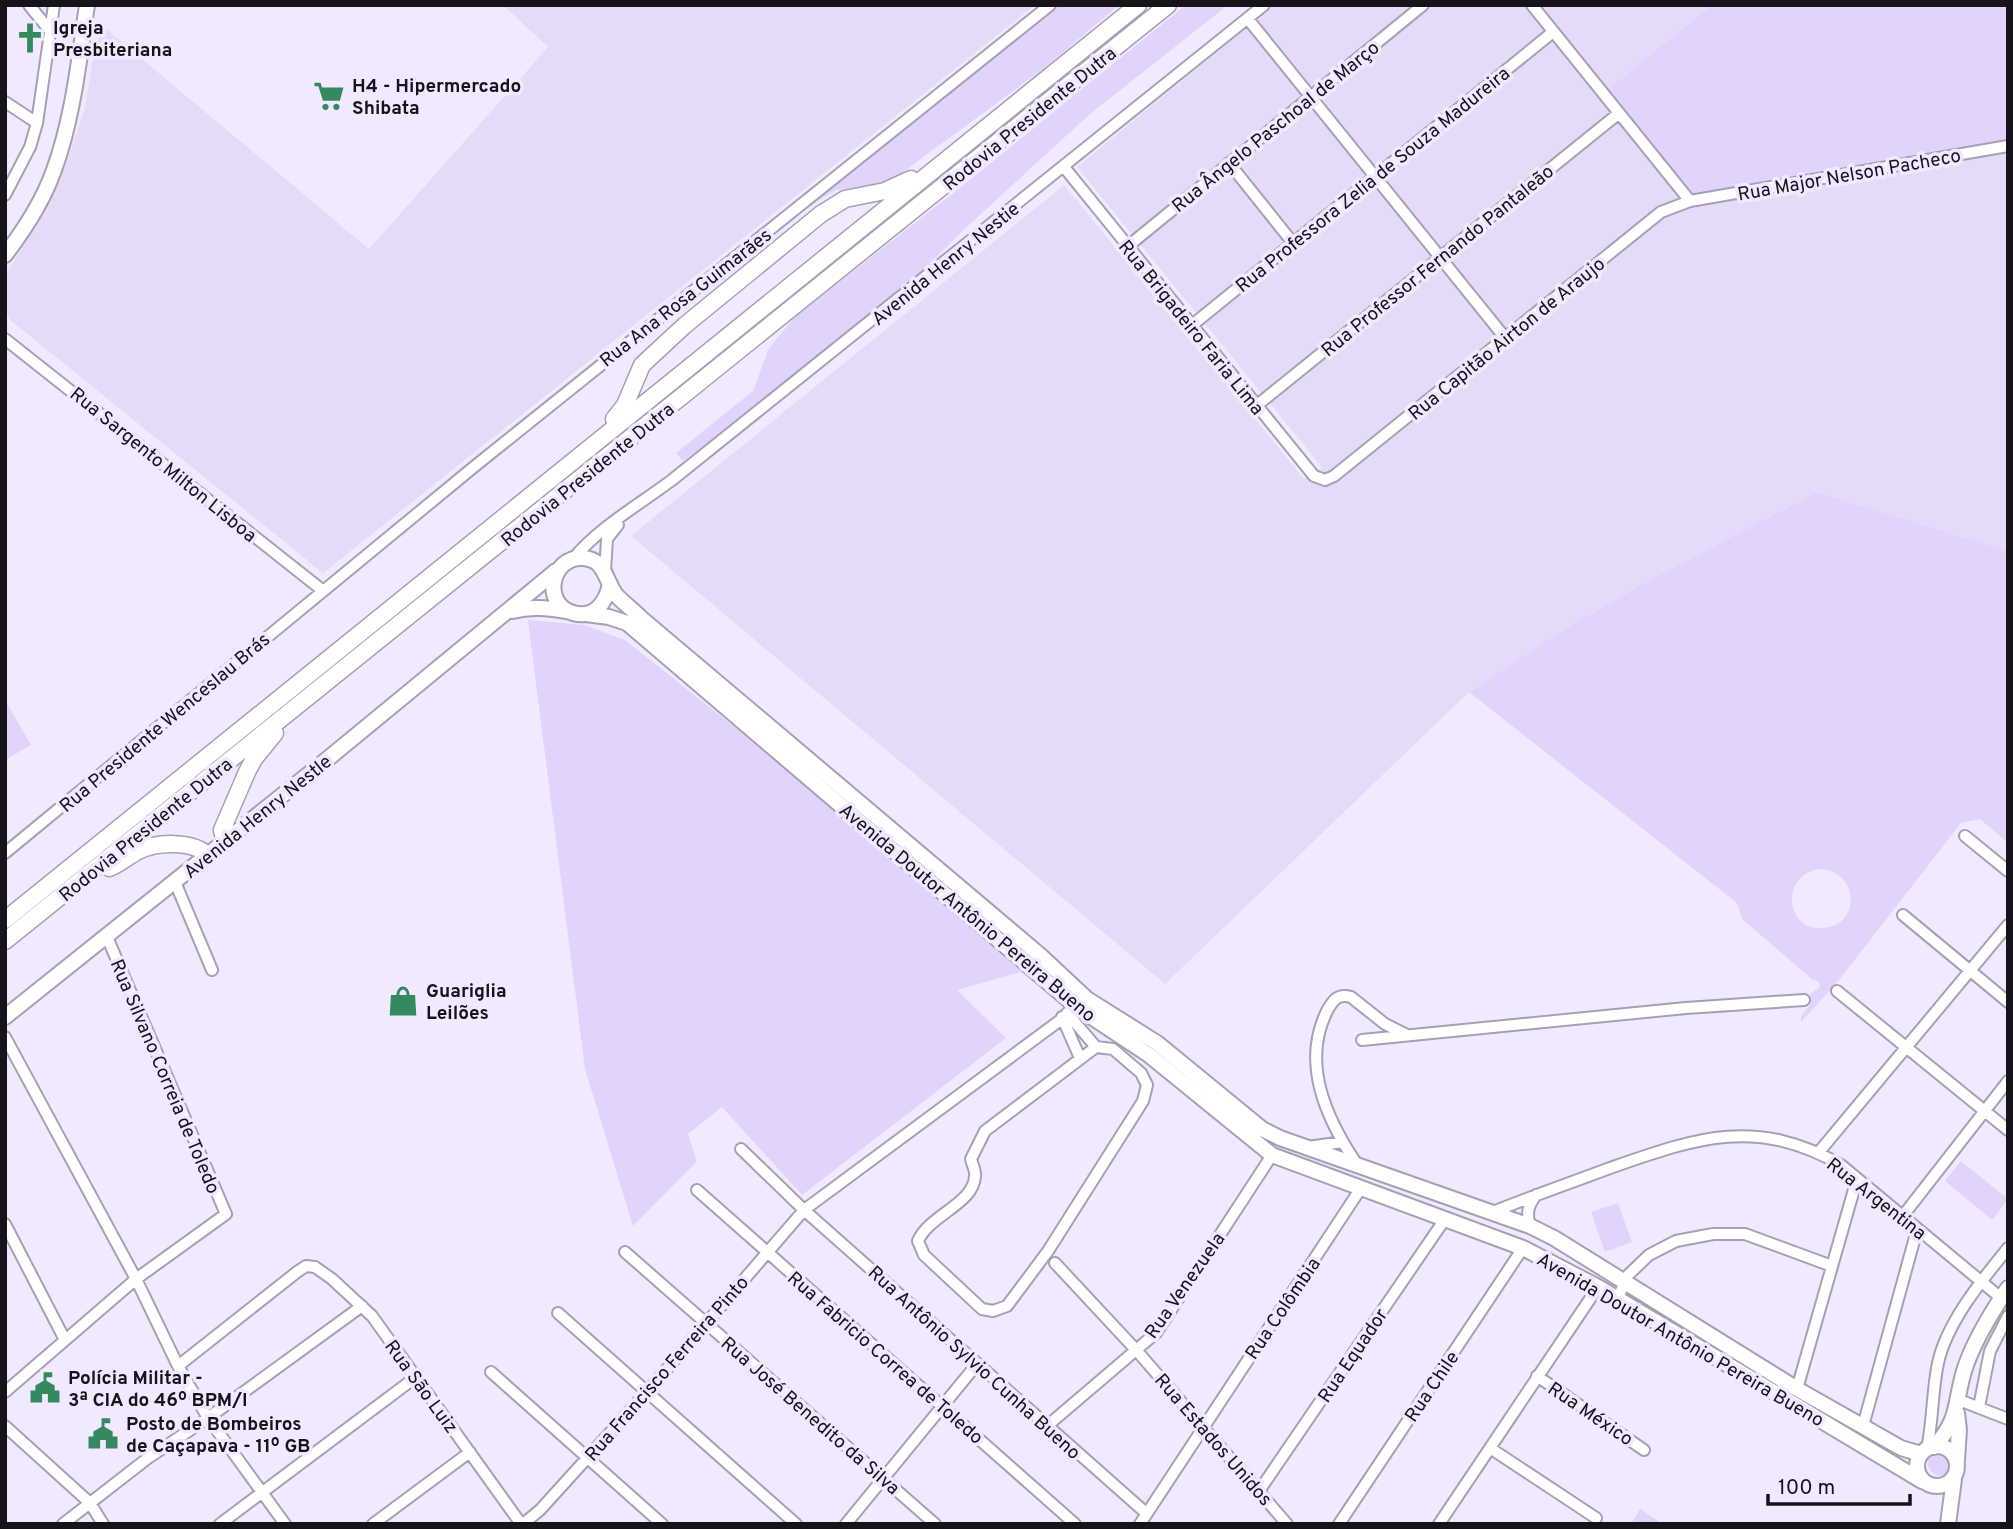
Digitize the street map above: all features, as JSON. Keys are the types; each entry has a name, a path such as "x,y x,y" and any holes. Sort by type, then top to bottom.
{"highway":[{"name":"Rodovia Presidente Dutra","path":"5,920 1138,5"},
{"name":"Rodovia Presidente Dutra","path":"5,941 1168,5"},
{"path":"590,446 625,405 642,365 684,326 811,223 845,198 901,186 972,139"},
{"path":"225,842 222,830 254,758 307,697"},
{"path":"84,878 115,866 138,851 153,846 174,844 199,848 208,856"}],"main road":[{"path":"5,255 24,230 54,171 69,119 87,5"},
{"path":"507,612 527,607 586,614 599,608 607,597 607,577 597,562 585,558 573,559 557,570 553,593 558,603 567,611"},
{"name":"Avenida Henry Nestle","path":"5,1017 208,856 557,570"},
{"name":"Avenida Doutor Antônio Pereira Bueno","path":"607,577 616,594 641,618 1041,956 1073,1009 1157,1042 1262,1129 1305,1147 1530,1226 1554,1238 1797,1389 1901,1448 1928,1450"},
{"name":"Avenida Doutor Antônio Pereira Bueno","path":"586,614 627,623 1073,1009 1149,1055 1272,1155 1523,1248 1598,1287 1929,1484"},
{"path":"1272,1155 1286,1145 1305,1147"},
{"path":"1366,1167 1378,1182 1362,1189 1355,1173 1366,1167"},
{"path":"1948,1521 1942,1495 1917,1472 1917,1462 1953,1423 1968,1361 2004,1293"},
{"path":"1948,1521 1954,1479 1958,1471 1958,1405"},
{"path":"1928,1450 1942,1446 1952,1451 1957,1460"},
{"path":"1929,1484 1943,1486 1954,1479"}],"street":[{"path":"29,5 51,32"},
{"path":"5,195 30,146 37,123 54,5"},
{"name":"Rua Ana Rosa Guimarães","path":"322,590 670,307 1050,5"},
{"name":"Avenida Henry Nestie","path":"573,559 581,549 1064,167 1264,5"},
{"name":"Rua Ângelo Paschoal de Março","path":"1127,247 1423,5"},
{"path":"1532,5 1690,201"},
{"path":"1248,19 1506,339"},
{"name":"Rua Professora Zelia de Souza Madureira","path":"1191,326 1553,32"},
{"path":"5,102 37,123"},
{"name":"Rua Professor Fernando Pantaleão","path":"1256,406 1618,114"},
{"name":"Rua Major Nelson Pacheco","path":"1690,201 2008,146"},
{"path":"1229,163 1293,243"},
{"name":"Rua Brigadeiro Faria Lima","path":"1064,167 1314,476 1325,480"},
{"name":"Rua Capitão Airton de Araujo","path":"1325,480 1334,476 1506,339 1661,212 1690,201"},
{"name":"Rua Sargento Milton Lisboa","path":"5,339 322,590"},
{"path":"607,577 607,540 624,517"},
{"name":"Rua Presidente Wenceslau Brás","path":"5,853 322,590"},
{"path":"1965,836 2008,871"},
{"path":"175,882 212,970"},
{"path":"1903,915 2008,1002"},
{"path":"1819,1152 2008,925"},
{"name":"Rua Silvano Correia de Toledo","path":"107,937 226,1214 136,1279"},
{"path":"1837,991 2008,1130"},
{"path":"1366,1167 1343,1142 1320,1091 1315,1049 1320,1025 1331,1003 1339,996 1352,996 1385,1024 1405,1034"},
{"path":"1362,1040 1405,1034 1804,1000"},
{"path":"1073,1009 1096,1047"},
{"path":"1073,1009 1080,1058"},
{"name":"Rua Francisco Ferreira Pinto","path":"522,1524 540,1510 647,1392 804,1210 1073,1009"},
{"path":"5,1037 136,1279 178,1366 208,1418 285,1524"},
{"path":"1096,1047 1113,1049 1141,1073 1147,1085 1143,1101 1048,1251 1007,1306 993,1311 982,1309 924,1255 918,1241 923,1229 969,1193 975,1175 971,1159 985,1131 1080,1058 1096,1047"},
{"path":"1902,1217 2008,1081"},
{"name":"Rua Argentina","path":"1490,1213 1667,1148 1712,1137 1750,1136 1786,1142 1819,1152 1841,1165 1981,1281 2004,1293"},
{"path":"1305,1147 1343,1142"},
{"name":"Rua Antônio Sylvio Cunha Bueno","path":"741,1149 804,1210 1146,1513"},
{"name":"Rua Venezuela","path":"1047,1426 1156,1333 1272,1155"},
{"path":"1797,1389 1857,1179"},
{"name":"Rua Colômbia","path":"1140,1524 1362,1189"},
{"name":"Rua Fabricio Correa de Toledo","path":"697,1190 1075,1524"},
{"path":"1530,1226 1527,1216 1529,1205 1536,1195"},
{"name":"Rua Equador","path":"1259,1491 1445,1219"},
{"path":"5,1224 65,1340"},
{"path":"1863,1426 1917,1230"},
{"path":"1617,1300 1623,1283 1633,1269 1649,1255 1676,1241 1713,1234 1745,1234 1832,1266"},
{"path":"1909,1266 1930,1240"},
{"name":"Rua Chile","path":"1339,1524 1523,1248"},
{"path":"1928,1450 1939,1362 1958,1319 1981,1281 2008,1248"},
{"name":"Rua José Benedito da Silva","path":"625,1252 935,1524"},
{"name":"Rua Estados Unidos","path":"1055,1263 1137,1351 1287,1524"},
{"name":"Rua São Luiz","path":"178,1366 306,1266 315,1267 372,1315 522,1524"},
{"path":"5,1392 136,1279"},
{"path":"1454,1524 1441,1520 1598,1287"},
{"path":"62,1524 148,1458 208,1418 362,1306"},
{"path":"558,1313 796,1524"},
{"path":"1979,1407 1990,1351 2008,1316"},
{"path":"846,1524 977,1364"},
{"path":"491,1372 662,1524"},
{"name":"Rua México","path":"1537,1376 1644,1450"},
{"path":"220,1524 416,1377"},
{"path":"1958,1405 1979,1407 2008,1419"},
{"path":"5,1426 90,1503 103,1524"},
{"path":"1490,1448 1596,1518"},
{"path":"373,1524 470,1452"}],"shaded area":[{"path":"503,5 1035,5 323,573 10,320 5,309 5,275 35,228 61,179 85,108 99,23 369,249 548,47"},
{"path":"1055,5 1119,5 1043,69 892,180 875,187 836,190 818,201 815,198"},
{"path":"1186,5 1228,5 1090,114 970,224 868,324 683,461 676,453 753,391 769,348 795,317"},
{"path":"1274,5 1712,5 1604,94 1693,204 2008,153 2008,551 1817,492 1646,582 1558,633 1469,692 1165,984 631,536 1064,185 1304,479 1322,467 1077,167"},
{"path":"1712,5 2008,5 2008,151 1698,199 1618,114 1604,93"},
{"path":"1817,492 2008,551 2008,843 1980,819 1961,823 1839,980 1801,1022 1801,1016 1810,1005 1809,995 1820,987 1819,981 1813,980 1742,919 1737,903 1469,692 1558,633 1646,582","holes":["1818,869 1832,871 1842,878 1848,887 1850,908 1845,918 1836,925 1811,927 1802,922 1795,913 1793,892 1797,882 1806,874"]},
{"path":"528,620 584,625 625,640 795,775 1021,972 957,990 1006,1038 802,1195 722,1107 688,1134 697,1161 633,1226 585,1069"},
{"path":"5,700 31,745 5,760"},
{"path":"1961,1161 2008,1199 1992,1220 1945,1181"},
{"path":"1618,1203 1632,1242 1605,1252 1591,1212"},
{"path":"1941,1450 1950,1454 1954,1463 1950,1472 1941,1476 1932,1472 1928,1463 1932,1454"},
{"path":"1640,1509 1663,1524 1631,1524"}],"place":[{"name":"Igreja Presbiteriana","path":"30,38"},
{"name":"H4 - Hipermercado Shibata","path":"329,96"},
{"name":"Guariglia Leilões","path":"403,1001"},
{"name":"Polícia Militar - 3ª CIA do 46º BPM/I","path":"45,1388"},
{"name":"Posto de Bombeiros de Caçapava - 11º GB","path":"103,1434"}]}
